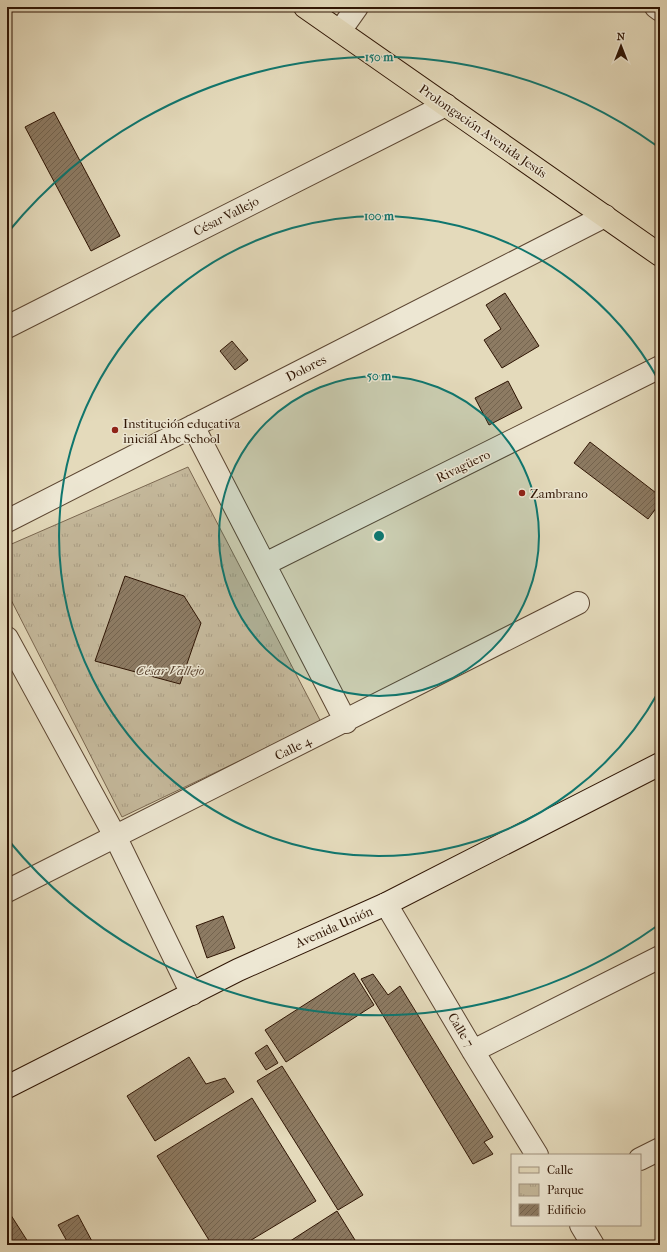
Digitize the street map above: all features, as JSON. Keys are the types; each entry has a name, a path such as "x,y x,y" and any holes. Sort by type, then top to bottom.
{"main road":[{"name":"Prolongación Avenida Jesús","path":"305,7 660,255"}],"street":[{"path":"340,31 358,7"},
{"path":"656,7 660,10"},
{"name":"César Vallejo","path":"7,327 446,105"},
{"name":"Dolores","path":"7,521 605,216"},
{"name":"Rivagüero","path":"265,564 660,368"},
{"path":"193,426 346,722"},
{"name":"Calle 4","path":"7,891 346,722 578,604"},
{"path":"7,638 115,836 192,994"},
{"name":"Avenida Unión","path":"7,1087 238,970 386,904 660,764"},
{"name":"Calle 7","path":"386,904 473,1051 536,1154"},
{"path":"473,1051 660,957"},
{"path":"641,1158 660,1149"},
{"path":"582,1226 593,1245"}],"green space":[{"name":"César Vallejo","path":"188,467 321,722 122,817 7,592 7,546"}],"building":[{"path":"54,112 120,236 91,251 25,127"},
{"path":"505,293 539,346 502,368 484,340 501,329 486,305"},
{"path":"232,341 248,360 235,370 220,351"},
{"path":"508,381 522,408 489,425 475,398"},
{"path":"590,442 660,496 660,503 648,519 574,463"},
{"path":"125,576 184,596 201,623 180,684 95,661"},
{"path":"223,916 235,948 207,958 196,926"},
{"path":"354,973 374,1005 286,1062 265,1030"},
{"path":"373,974 388,995 400,986 493,1137 484,1142 493,1154 473,1164 361,979"},
{"path":"267,1045 278,1063 266,1070 255,1053"},
{"path":"189,1057 206,1084 225,1078 234,1092 155,1141 127,1096"},
{"path":"282,1066 363,1195 338,1210 257,1081"},
{"path":"252,1098 316,1201 243,1245 212,1245 157,1156"},
{"path":"7,1209 30,1245 7,1245"},
{"path":"337,1211 355,1240 347,1245 284,1245"},
{"path":"78,1215 94,1245 69,1245 58,1225"}],"place":[{"name":"Institución educativa inicial Abc School","path":"115,430"},
{"name":"Zambrano","path":"522,493"}]}
